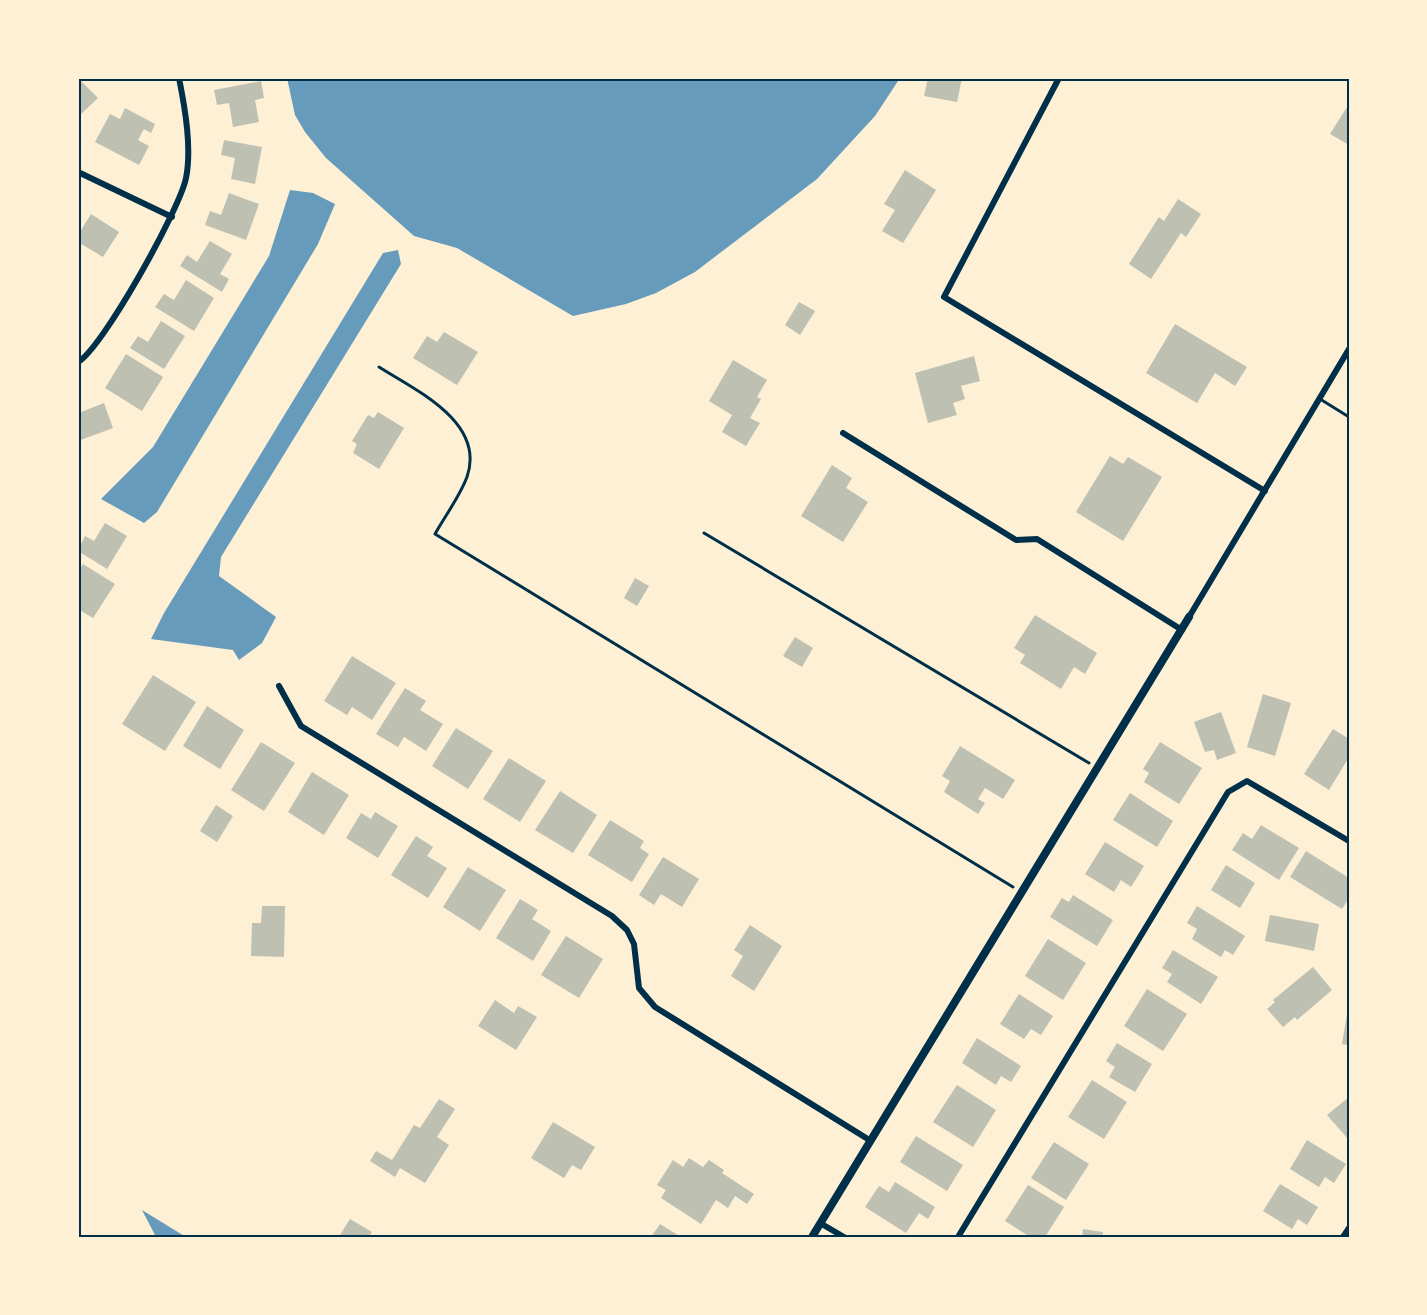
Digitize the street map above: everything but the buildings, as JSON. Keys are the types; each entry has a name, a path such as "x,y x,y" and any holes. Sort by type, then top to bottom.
{"street":[{"path":"78,362 87,357 101,337 172,217 186,178 187,146 179,78"},
{"path":"1059,78 944,297 1265,491"},
{"path":"78,172 172,217"},
{"path":"812,1237 1098,769 1349,349"},
{"path":"843,433 1016,540 1037,538 1182,630"},
{"path":"279,686 301,726 612,916 627,930 634,944 639,988 655,1007 871,1141"},
{"path":"958,1237 1228,792 1247,781 1349,841"},
{"path":"820,1223 844,1237"},
{"path":"1343,1237 1349,1228"}],"lane":[{"path":"1320,399 1349,417"}],"path":[{"path":"379,367 446,409 462,430 468,453 467,476 435,534 1022,893"},
{"path":"704,533 1098,769"}],"water":[{"path":"287,78 900,78 875,116 817,179 695,272 656,293 626,304 573,316 457,248 414,236 326,158 305,132 295,115"},
{"path":"290,190 313,193 335,204 318,244 157,512 144,523 101,499 153,447 269,256"},
{"path":"398,250 401,264 221,557 219,576 276,617 262,643 239,660 233,650 151,639 164,613 383,253"},
{"path":"142,1210 186,1237 156,1237"}]}
